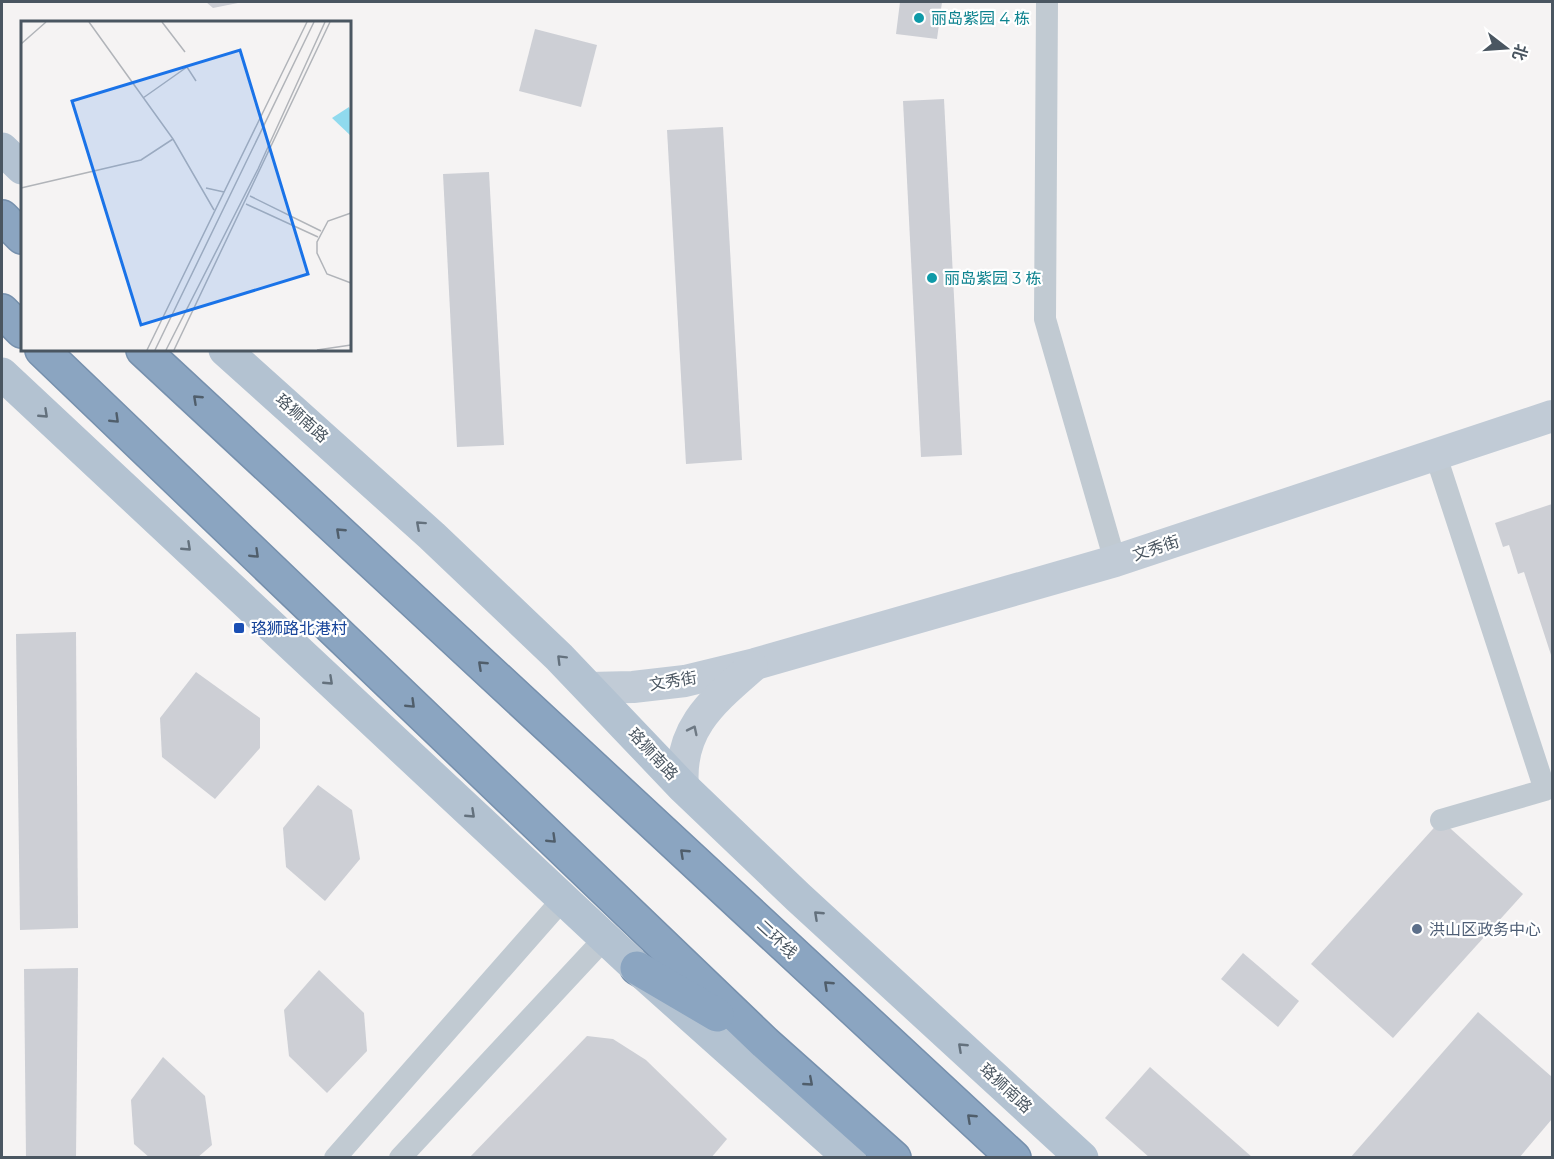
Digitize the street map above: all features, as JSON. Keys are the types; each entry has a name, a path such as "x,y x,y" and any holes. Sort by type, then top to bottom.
{"highway":[{"path":"2,217 21,236"},
{"path":"2,311 21,330"},
{"path":"43,351 765,1043 894,1158"},
{"name":"二环线","path":"144,351 1014,1158"},
{"path":"637,968 765,1043"}],"main road":[{"path":"2,149 21,167"},
{"name":"珞狮南路","path":"226,351 432,536 590,688 683,787 798,897 1082,1158"},
{"path":"2,374 637,968 850,1158"}],"street":[{"path":"1047,2 1045,319 1115,561"},
{"name":"文秀街","path":"590,688 633,687 685,681 755,664 1115,561 1552,416"},
{"path":"1436,456 1545,790 1441,820"},
{"name":"文秀街","path":"683,787 684,754 697,721 720,694 755,664"},
{"path":"334,1158 563,899"},
{"path":"400,1158 605,938"}],"building":[{"path":"206,2 238,2 238,3 213,8"},
{"name":"丽岛紫园 4 栋","path":"900,2 942,2 937,39 896,34"},
{"path":"535,29 597,45 581,107 519,91"},
{"name":"丽岛紫园 3 栋","path":"944,99 962,455 921,457 903,101"},
{"path":"723,127 742,460 686,464 667,130"},
{"path":"489,172 504,445 457,447 443,174"},
{"path":"1552,504 1552,658 1524,572 1518,574 1509,545 1503,547 1495,523"},
{"path":"76,632 78,928 20,930 16,634"},
{"path":"196,672 260,718 260,748 215,799 162,757 160,718"},
{"path":"318,785 352,810 360,859 325,901 286,867 283,828"},
{"name":"洪山区政务中心","path":"1441,820 1523,894 1393,1038 1311,964"},
{"path":"1243,953 1299,1001 1278,1027 1221,979"},
{"path":"78,968 76,1158 26,1158 24,969"},
{"path":"319,970 364,1013 367,1051 327,1093 289,1056 284,1010"},
{"path":"1478,1012 1552,1077 1552,1119 1519,1158 1350,1158"},
{"path":"587,1036 613,1039 646,1060 727,1139 711,1158 469,1158"},
{"path":"163,1057 205,1096 212,1145 197,1158 150,1158 134,1144 131,1100"},
{"path":"1150,1067 1253,1158 1150,1158 1105,1118"}],"place":[{"name":"丽岛紫园 4 栋","path":"919,18"},
{"name":"丽岛紫园 3 栋","path":"932,278"},
{"name":"珞狮路北港村","path":"239,628"},
{"name":"洪山区政务中心","path":"1417,929"}]}
